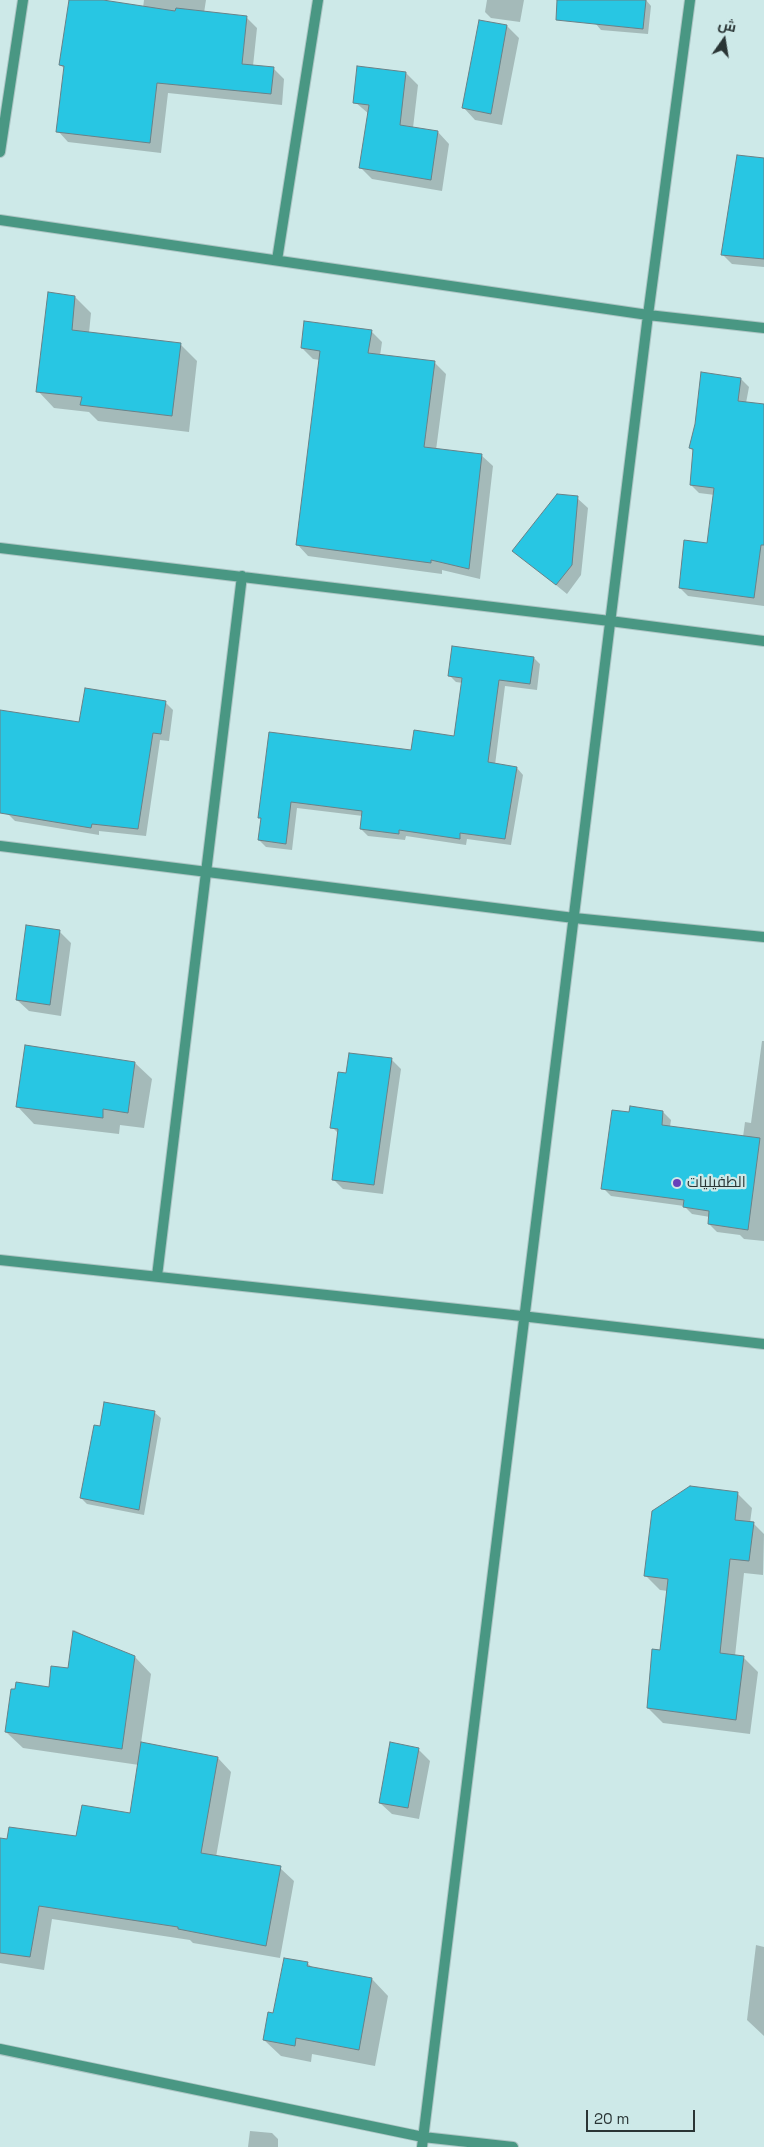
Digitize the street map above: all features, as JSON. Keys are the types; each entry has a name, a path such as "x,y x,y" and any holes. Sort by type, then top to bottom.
{"street":[{"path":"0,152 23,0"},
{"path":"277,260 318,0"},
{"path":"423,2142 648,315 690,0"},
{"path":"0,220 648,315 764,328"},
{"path":"0,548 764,641"},
{"path":"157,1276 242,576"},
{"path":"0,846 574,918 764,937"},
{"path":"0,1260 524,1316 764,1344"},
{"path":"0,2049 423,2142 513,2147"}],"building":[{"path":"69,0 103,0 175,11 176,8 247,16 242,64 274,67 271,94 157,83 150,143 56,132 64,66 59,65"},
{"path":"557,0 646,0 643,29 556,20"},
{"path":"479,20 507,25 491,114 462,108"},
{"path":"357,66 406,72 400,125 438,131 431,180 359,168 369,105 353,103"},
{"path":"737,155 764,158 764,259 721,255"},
{"path":"48,292 75,296 72,330 181,343 172,416 80,405 82,397 36,392"},
{"path":"304,321 372,330 368,353 435,361 424,447 482,454 469,569 431,560 431,563 296,545 320,351 301,348"},
{"path":"701,372 741,378 738,401 764,404 764,545 761,545 754,598 679,588 684,540 707,543 714,488 690,485 693,449 689,448 695,424"},
{"path":"557,494 578,496 572,565 556,585 512,551"},
{"path":"452,646 534,657 530,684 499,680 488,762 517,767 505,839 460,833 460,839 399,830 399,834 360,829 362,811 291,802 286,844 258,840 261,818 258,818 269,732 411,750 414,730 454,736 462,678 448,676"},
{"path":"85,688 166,701 161,734 153,733 138,829 92,824 91,828 0,813 0,710 79,722"},
{"path":"26,925 60,930 50,1005 16,1000"},
{"path":"25,1045 135,1062 128,1113 103,1109 103,1118 16,1107"},
{"path":"349,1053 392,1058 374,1185 332,1180 338,1129 330,1128 338,1072 346,1073"},
{"path":"630,1106 663,1111 662,1125 760,1138 748,1230 708,1224 709,1211 683,1207 684,1200 601,1189 612,1110 629,1112"},
{"path":"104,1402 155,1411 139,1510 80,1498 94,1425 100,1426"},
{"path":"690,1486 738,1492 735,1520 754,1522 749,1561 730,1559 720,1653 744,1656 736,1720 647,1708 652,1649 660,1650 668,1579 644,1576 652,1511"},
{"path":"73,1631 135,1656 122,1749 5,1732 11,1689 15,1689 16,1682 49,1687 51,1666 68,1668"},
{"path":"141,1742 218,1757 201,1853 281,1866 266,1946 178,1929 178,1927 39,1906 30,1957 0,1953 0,1838 7,1839 9,1827 76,1836 82,1805 130,1813"},
{"path":"390,1742 419,1748 408,1808 379,1803"},
{"path":"284,1958 308,1962 307,1966 372,1978 359,2050 296,2038 295,2046 263,2040 268,2012 273,2013"}],"place":[{"name":"الطفيليات","path":"677,1183"}]}
